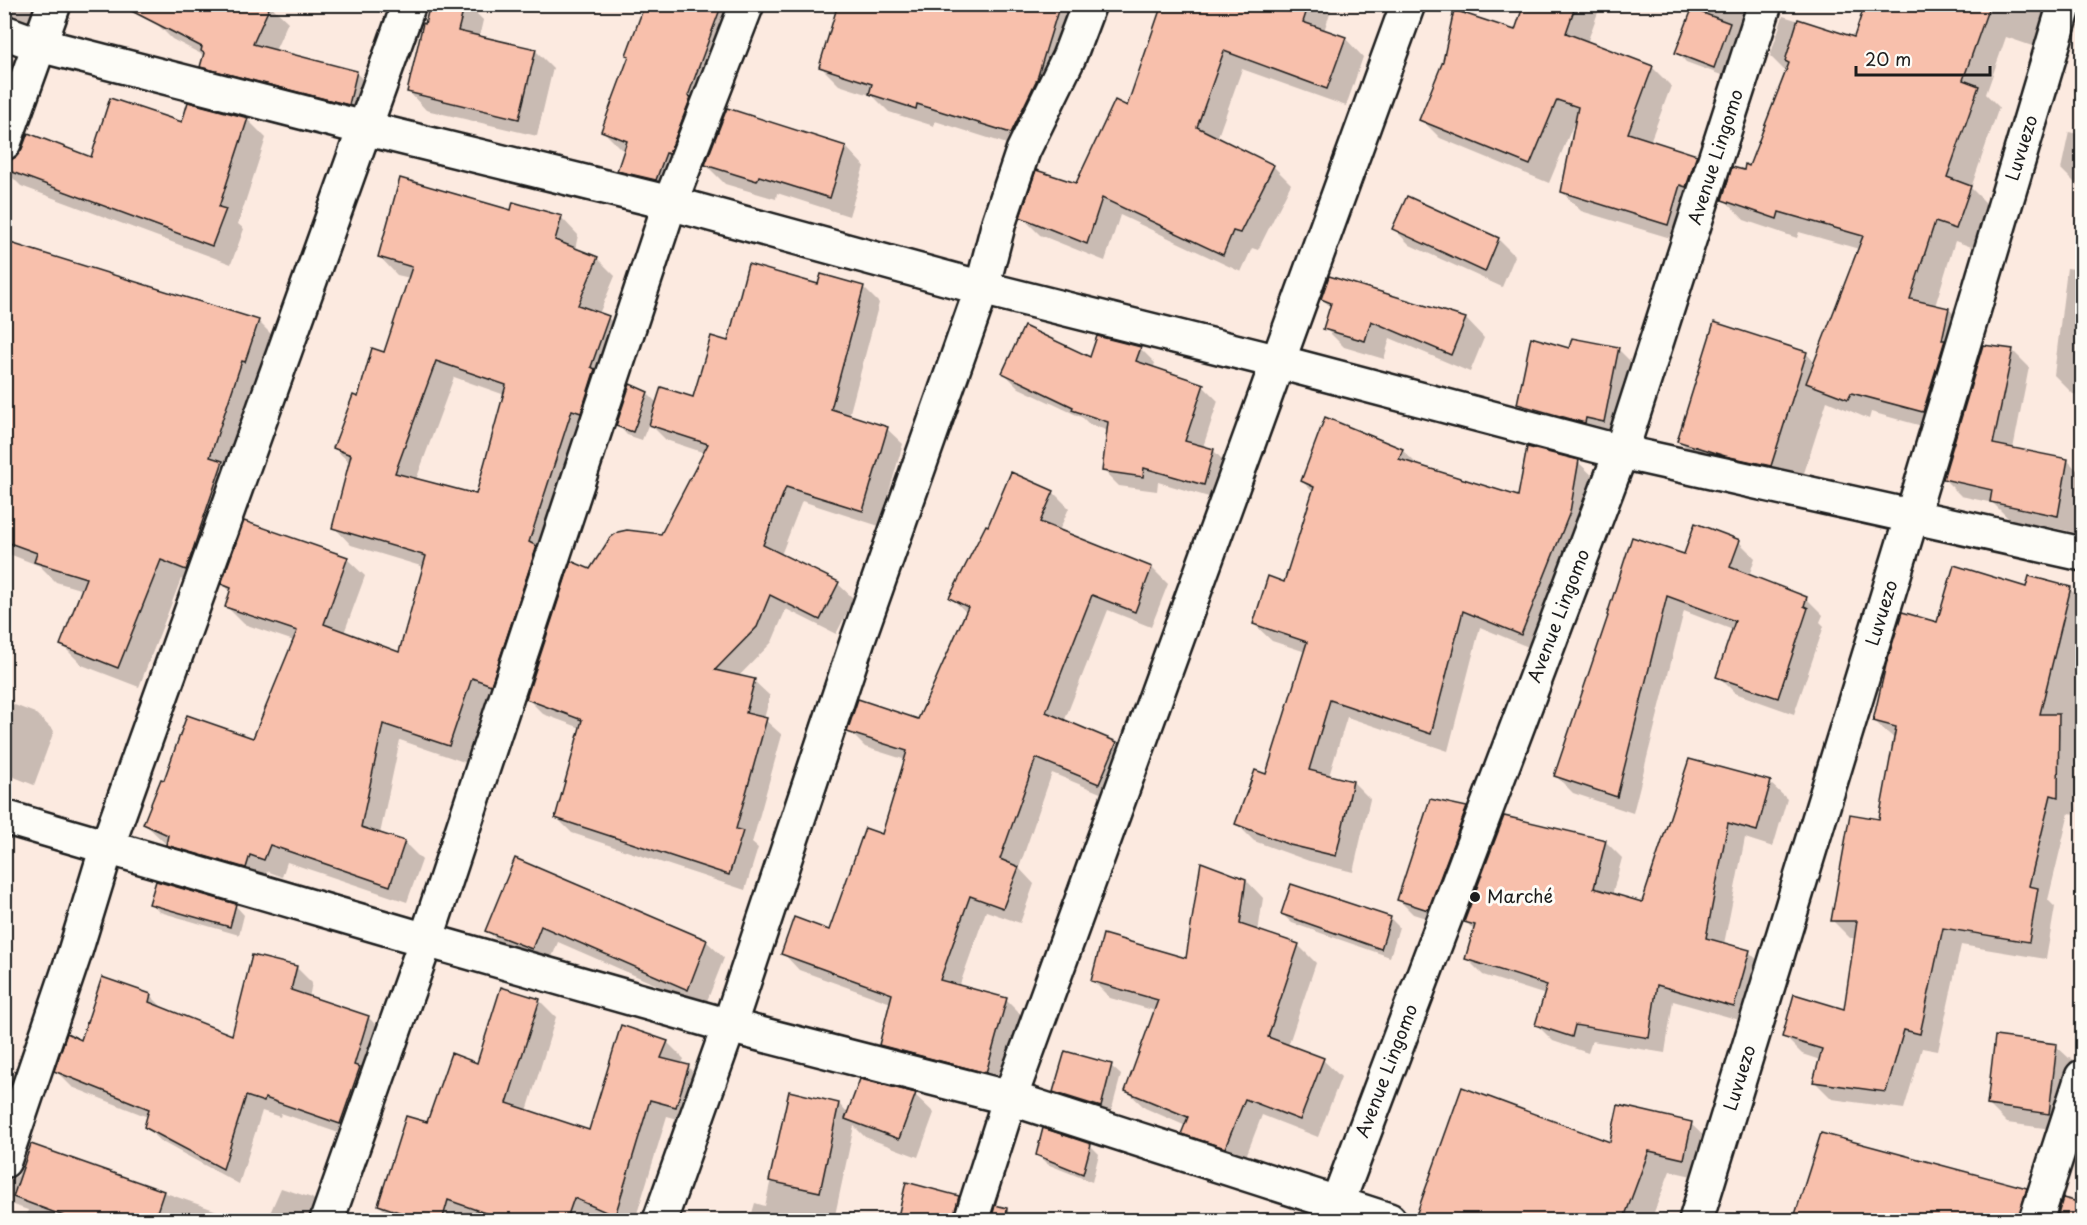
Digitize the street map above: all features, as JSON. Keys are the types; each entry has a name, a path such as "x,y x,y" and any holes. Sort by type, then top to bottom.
{"street":[{"path":"4,143 54,4"},
{"path":"4,1161 75,955 107,847 409,4"},
{"path":"327,1221 426,940 670,203 747,4"},
{"path":"660,1221 729,1026 858,639 982,288 999,222 1023,151 1069,57 1089,4"},
{"path":"971,1221 1010,1098 1408,4"},
{"name":"Avenue Lingomo","path":"1334,1212 1621,452 1765,4"},
{"name":"Luvuezo","path":"1696,1221 1912,516 2065,4"},
{"path":"4,32 40,45 670,203 982,288 1279,362 1621,452 2082,554"},
{"path":"4,817 729,1026 1010,1098 1334,1212 1389,1221"},
{"path":"2036,1221 2082,1077"}],"building":[{"path":"118,4 271,4 253,44 357,71 349,105 200,67 204,53 201,51 202,47"},
{"path":"430,4 465,4 458,31 536,49 519,119 407,92 423,23 425,24"},
{"path":"645,4 722,4 688,96 691,97 669,154 666,153 656,180 617,171 627,141 601,131 629,56 626,55"},
{"path":"838,4 1060,4 1037,79 1011,133 917,104 916,109 869,94 872,84 819,67"},
{"path":"1162,4 1309,4 1303,22 1346,37 1327,89 1224,51 1197,127 1274,165 1240,233 1233,231 1223,255 1102,198 1087,244 1020,217 1036,170 1076,183 1115,100 1127,106"},
{"path":"1524,4 1576,4 1566,33 1653,66 1628,133 1697,155 1686,187 1680,185 1668,225 1561,192 1578,107 1557,100 1530,165 1419,120 1443,61 1454,10 1515,30"},
{"path":"1865,4 1990,4 1963,80 1979,86 1947,177 1971,186 1956,229 1935,222 1910,299 1949,308 1942,340 1945,340 1923,412 1851,393 1848,399 1806,383 1863,236 1779,212 1777,219 1722,200 1732,167 1744,170 1745,164 1749,166 1789,63 1785,61 1798,19 1854,37"},
{"path":"1692,9 1730,23 1714,68 1675,53"},
{"path":"110,98 182,122 188,102 248,118 219,207 226,209 212,246 4,169 4,161 16,157 28,133 91,157"},
{"path":"727,108 846,146 830,198 759,176 757,181 705,165"},
{"path":"400,178 511,210 513,202 562,216 555,240 598,257 578,305 609,316 591,367 595,369 581,413 572,410 529,542 537,546 491,685 472,678 449,746 383,724 361,827 405,841 390,886 270,845 264,860 250,855 246,868 166,845 168,835 143,824 161,779 164,780 187,715 253,738 297,631 225,607 231,588 221,584 244,521 348,557 324,624 399,652 426,556 332,528 351,455 333,448 353,395 358,397 372,348 384,352 412,267 378,257","holes":["436,361 506,385 476,494 395,473"]},
{"path":"1407,196 1499,238 1485,272 1392,229"},
{"path":"4,241 259,320 245,362 242,361 210,457 223,461 186,570 161,560 118,668 60,645 86,578 34,562 37,553 4,541"},
{"path":"748,264 818,284 821,274 864,286 831,409 888,427 863,511 786,487 763,545 839,582 820,620 770,595 757,627 715,670 755,679 746,713 767,718 736,829 743,831 729,875 555,818 582,720 526,699 571,561 590,569 610,538 618,532 627,530 661,534 708,444 649,425 661,387 693,397 711,336 728,341"},
{"path":"1329,276 1466,318 1451,355 1371,321 1365,341 1323,329 1331,303 1321,299"},
{"path":"1714,322 1807,352 1771,466 1725,456 1677,441"},
{"path":"1024,326 1090,357 1097,336 1141,347 1136,361 1204,384 1185,441 1214,449 1204,485 1144,468 1143,477 1102,471 1108,422 1072,410 1073,407 1002,373"},
{"path":"1531,337 1569,348 1572,338 1619,347 1604,422 1586,418 1585,423 1517,404"},
{"path":"1983,345 2013,349 1993,444 2068,459 2058,516 1990,502 1992,490 1943,479"},
{"path":"630,384 648,392 633,432 616,426"},
{"path":"1325,417 1403,449 1399,459 1518,496 1527,447 1579,460 1570,512 1521,635 1463,611 1431,734 1330,700 1309,770 1353,781 1336,856 1290,845 1235,824 1255,770 1266,774 1307,642 1253,624 1268,576 1284,582 1314,487 1301,481"},
{"path":"1011,472 1054,491 1040,522 1152,567 1135,612 1092,595 1046,712 1117,742 1099,784 1036,758 1000,859 1019,867 1003,908 970,896 940,980 1007,998 986,1073 879,1045 892,994 781,954 794,917 829,930 865,828 882,834 907,751 847,732 858,699 918,719 968,607 949,598 986,525 988,526"},
{"path":"1695,523 1740,540 1730,567 1807,597 1804,606 1808,608 1778,698 1716,677 1735,621 1667,596 1617,797 1554,776 1632,537 1684,554"},
{"path":"1954,565 2026,587 2029,576 2071,587 2040,714 2059,714 2058,797 2051,795 2029,886 2038,888 2029,942 1943,928 1920,1034 1904,1030 1886,1092 1813,1082 1822,1049 1782,1037 1794,994 1844,1009 1857,921 1831,921 1850,814 1879,819 1896,727 1873,721 1886,665 1902,612 1937,622"},
{"path":"1689,759 1771,781 1757,831 1728,823 1706,938 1750,950 1734,1007 1657,985 1649,1038 1575,1025 1572,1037 1535,1025 1547,985 1465,959 1475,925 1464,922 1504,816 1606,840 1594,888 1642,902"},
{"path":"1430,799 1467,807 1428,910 1397,900"},
{"path":"515,858 707,940 688,990 541,926 532,949 485,931"},
{"path":"1201,862 1246,879 1240,924 1299,944 1268,1037 1324,1058 1300,1120 1245,1099 1225,1148 1181,1134 1188,1117 1125,1091 1158,1000 1091,981 1103,934 1186,958"},
{"path":"156,881 236,904 230,927 149,904"},
{"path":"1291,884 1391,917 1381,949 1281,914"},
{"path":"252,955 297,966 291,990 369,1016 354,1065 360,1067 340,1124 265,1098 264,1102 246,1096 223,1169 144,1127 149,1109 54,1071 67,1033 81,1040 102,977 151,994 149,1002 232,1035"},
{"path":"501,987 540,999 507,1103 589,1130 621,1025 668,1041 661,1058 689,1065 676,1107 650,1100 615,1216 574,1198 566,1221 508,1221 448,1200 442,1221 426,1221 378,1205 406,1116 427,1122 451,1053 477,1063"},
{"path":"1995,1036 2057,1044 2049,1114 1987,1105"},
{"path":"1065,1051 1112,1064 1101,1107 1053,1092"},
{"path":"860,1079 916,1093 899,1139 845,1119"},
{"path":"1462,1087 1610,1142 1618,1105 1692,1122 1684,1159 1649,1151 1623,1221 1414,1221"},
{"path":"789,1091 839,1103 820,1192 769,1181"},
{"path":"1043,1128 1091,1144 1083,1174 1036,1155"},
{"path":"1821,1133 2027,1188 2018,1221 1793,1221"},
{"path":"31,1144 164,1191 154,1221 77,1221 13,1197"},
{"path":"906,1182 959,1196 953,1221 897,1221"},
{"path":"2063,1198 2082,1203 2082,1221 2056,1221"},
{"path":"995,1205 1007,1208 1006,1221 991,1221"}],"place":[{"name":"Marché","path":"1475,897"}]}
